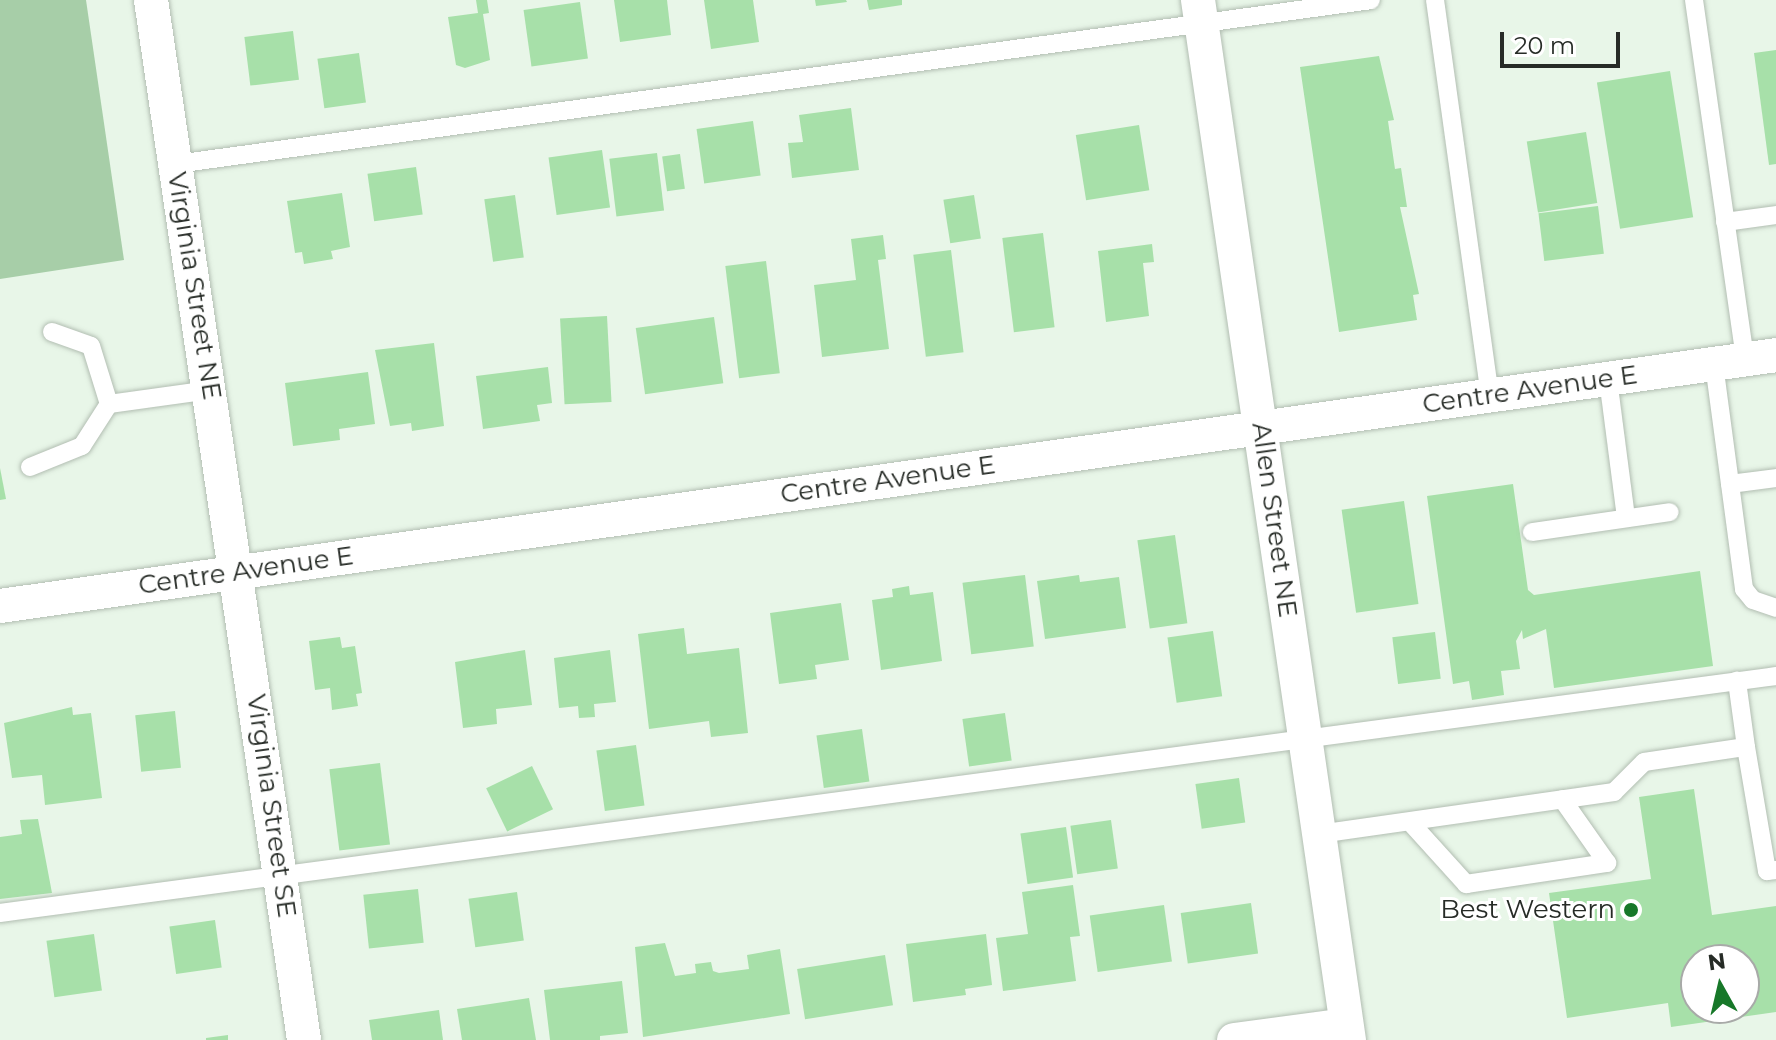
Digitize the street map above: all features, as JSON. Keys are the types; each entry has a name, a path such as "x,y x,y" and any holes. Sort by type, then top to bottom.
{"street":[{"name":"Virginia Street NE","path":"151,0 238,572"},
{"name":"Allen Street NE","path":"1200,11 1348,1032"},
{"name":"Centre Avenue E","path":"0,606 1745,360"},
{"name":"Virginia Street SE","path":"238,572 304,1040"},
{"path":"1234,1040 1348,1032"}],"lane":[{"path":"176,164 1200,11 1371,0"},
{"path":"1435,0 1490,396"},
{"path":"1694,0 1745,360 1730,484 1744,589 1753,600 1776,608"},
{"path":"1725,222 1776,215"},
{"path":"52,332 91,346 109,404"},
{"path":"1608,379 1626,518"},
{"path":"30,467 82,446 109,404 210,390"},
{"path":"1730,484 1776,478"},
{"path":"1532,532 1670,512"},
{"path":"0,913 280,873 1306,742 1776,676"},
{"path":"1737,681 1767,871 1776,870"},
{"path":"1319,834 1614,792 1644,762 1746,747"},
{"path":"1410,822 1466,884 1607,863 1562,799"}],"green space":[{"path":"0,0 86,0 124,260 0,279"}],"building":[{"path":"476,0 487,0 489,13 483,14 490,60 465,68 456,65 448,17 478,13"},
{"path":"614,0 667,0 671,35 620,42"},
{"path":"704,0 753,0 759,42 711,49"},
{"path":"815,0 846,0 847,2 816,6"},
{"path":"867,0 902,0 902,5 869,10"},
{"path":"580,2 588,58 531,66 524,10"},
{"path":"293,31 299,80 250,86 244,37"},
{"path":"1776,50 1776,164 1769,165 1754,53"},
{"path":"359,53 366,103 324,108 317,59"},
{"path":"1379,56 1394,120 1388,121 1395,169 1401,168 1407,207 1400,207 1419,294 1413,295 1417,320 1339,332 1300,67"},
{"path":"1670,71 1693,217 1620,229 1597,83"},
{"path":"851,108 859,170 792,178 788,143 803,142 799,115"},
{"path":"753,121 761,175 704,183 697,129"},
{"path":"1139,125 1149,190 1086,200 1076,135"},
{"path":"1586,132 1597,203 1538,212 1527,141"},
{"path":"602,150 610,207 557,215 549,158"},
{"path":"657,153 664,211 616,216 609,159"},
{"path":"680,154 685,189 667,191 662,157"},
{"path":"416,167 423,215 374,221 367,174"},
{"path":"342,193 350,247 331,251 333,259 304,264 302,252 295,253 287,201"},
{"path":"515,195 524,257 493,262 484,199"},
{"path":"974,195 981,238 950,243 943,200"},
{"path":"1598,206 1604,254 1544,261 1538,213"},
{"path":"1043,233 1055,327 1014,332 1002,238"},
{"path":"883,235 886,259 878,260 889,349 822,357 814,285 856,280 851,239"},
{"path":"1152,244 1154,262 1143,263 1149,316 1106,322 1098,251"},
{"path":"951,250 964,352 926,357 913,255"},
{"path":"766,261 780,373 739,378 725,266"},
{"path":"607,316 612,402 565,404 560,318"},
{"path":"714,317 723,383 645,394 636,328"},
{"path":"434,343 444,426 412,431 411,423 390,426 375,350"},
{"path":"548,367 552,403 537,405 540,421 483,429 476,376"},
{"path":"368,372 375,424 339,429 340,440 293,446 285,383"},
{"path":"0,468 6,499 0,500"},
{"path":"1513,484 1528,590 1534,595 1700,571 1713,666 1554,688 1546,629 1523,639 1522,630 1516,641 1520,669 1501,671 1504,695 1472,700 1469,681 1453,684 1427,496"},
{"path":"1404,501 1418,604 1356,613 1342,510"},
{"path":"1175,535 1187,623 1150,628 1137,540"},
{"path":"1025,575 1034,646 971,654 962,583"},
{"path":"1079,575 1080,582 1119,577 1126,628 1045,639 1037,581"},
{"path":"909,586 910,595 933,592 942,661 881,670 872,600 893,597 892,589"},
{"path":"841,603 849,660 815,665 817,679 779,684 770,613"},
{"path":"684,628 687,654 739,648 748,733 711,737 709,721 649,729 638,634"},
{"path":"1213,631 1222,696 1177,703 1167,637"},
{"path":"1435,632 1441,679 1398,684 1392,637"},
{"path":"340,637 342,648 355,646 362,693 356,694 358,706 332,710 330,688 315,690 309,641"},
{"path":"525,650 532,705 496,709 497,724 463,728 455,662"},
{"path":"610,650 616,702 594,704 595,717 579,718 578,706 559,708 554,658"},
{"path":"72,707 73,715 91,713 102,798 45,805 42,775 12,778 4,723"},
{"path":"175,711 181,768 141,772 135,715"},
{"path":"1005,713 1012,761 969,767 962,719"},
{"path":"862,729 869,781 824,788 816,735"},
{"path":"636,745 644,805 605,811 596,751"},
{"path":"380,763 390,844 339,851 329,769"},
{"path":"532,766 553,809 507,831 486,788"},
{"path":"1239,778 1245,823 1202,829 1195,784"},
{"name":"Best Western","path":"1694,789 1712,915 1776,906 1776,1012 1760,1014 1760,944 1680,944 1680,1024 1692,1024 1671,1027 1668,1003 1567,1018 1549,893 1651,879 1639,797"},
{"path":"38,819 52,893 0,899 0,837 22,834 20,820"},
{"path":"1111,820 1118,869 1077,874 1070,826"},
{"path":"1066,827 1073,878 1028,884 1020,833"},
{"path":"1073,885 1080,936 1070,937 1076,981 1003,991 996,938 1028,934 1022,892"},
{"path":"418,889 424,943 369,948 363,895"},
{"path":"517,892 524,941 475,947 468,899"},
{"path":"1251,903 1258,954 1188,963 1181,913"},
{"path":"1164,905 1172,961 1098,972 1090,915"},
{"path":"215,920 222,968 176,974 169,926"},
{"path":"94,934 102,990 54,997 46,941"},
{"path":"986,934 992,985 965,989 966,995 913,1002 906,944"},
{"path":"665,943 675,976 696,973 695,964 711,962 713,971 719,973 749,969 747,955 780,949 790,1014 643,1037 635,947"},
{"path":"885,955 893,1005 805,1019 797,969"},
{"path":"622,981 628,1033 600,1036 600,1040 550,1040 544,990"},
{"path":"529,998 536,1040 462,1040 457,1009"},
{"path":"439,1010 443,1040 372,1040 369,1020"},
{"path":"228,1035 228,1040 206,1040 206,1038"}],"place":[{"name":"Best Western","path":"1631,910"}]}
